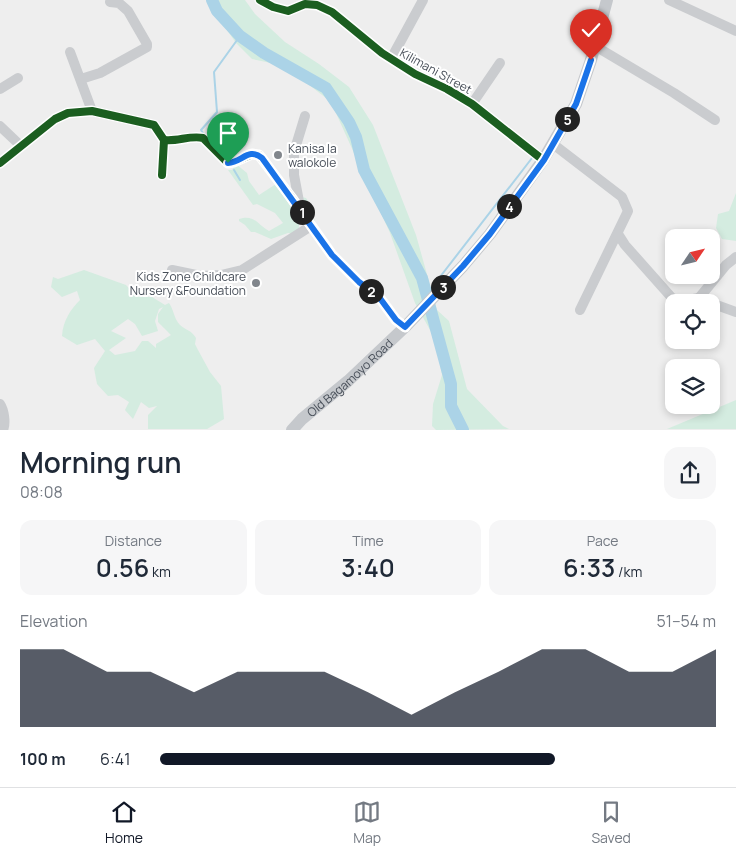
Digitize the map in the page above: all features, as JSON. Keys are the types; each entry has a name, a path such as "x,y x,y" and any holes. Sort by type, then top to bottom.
{"main road":[{"name":"Old Bagamoyo Road","path":"292,430 302,419 348,381 405,327 490,234 544,160 576,104 595,46 607,0"}],"street":[{"name":"Kilimani Street","path":"260,0 273,7 288,11 305,4 317,5 332,12 391,59 472,104 544,160"},
{"path":"391,59 422,0"},
{"path":"669,0 736,31"},
{"path":"81,80 100,73 144,51 147,47 128,11 118,3 110,2"},
{"path":"595,46 715,120"},
{"path":"70,52 92,111"},
{"path":"472,104 500,63"},
{"path":"0,89 18,78"},
{"path":"0,163 55,119 77,111 92,111 154,125 164,140 162,175"},
{"path":"301,210 294,175 294,152 305,116"},
{"path":"0,126 22,146"},
{"path":"164,140 203,138 228,163 252,154 262,158 332,255 359,282 379,297 396,320 405,327"},
{"path":"553,144 622,198 628,211 580,310"},
{"path":"172,270 201,276 221,275 242,270 311,226"},
{"path":"618,234 625,245 668,294"},
{"path":"702,294 726,265 736,258"},
{"path":"720,306 736,312"},
{"path":"0,404 5,426 3,430"}],"green space":[{"path":"207,0 245,0 255,14 285,42 319,64 349,87 373,125 416,235 437,310 449,321 467,389 503,426 509,429 436,430 432,426 433,404 442,375 435,339 415,303 390,233 331,102 285,66 252,59 236,43"},
{"path":"236,164 247,173 249,181 259,195 276,184 290,204 302,197 306,198 308,201 306,213 315,220 315,224 299,222 299,231 295,234 288,233 271,239 251,232 239,219 248,218 255,220 269,231 283,223 275,213 257,204 253,205 228,170 232,170"},
{"path":"736,193 736,241 722,239 720,229 716,228 718,214 729,211"},
{"path":"84,270 126,285 136,296 152,297 165,305 169,303 178,323 196,338 195,344 198,350 210,372 221,386 224,419 207,429 148,429 148,415 157,406 149,408 141,402 133,419 125,410 129,402 118,395 108,396 97,384 94,368 105,351 95,339 77,345 62,336 68,316 80,300 77,291 62,297 51,287 53,277 58,279","holes":["163,307 158,314 158,322 171,335 156,344 156,348 148,341 142,341 135,351 115,355 109,350 126,338 111,331 128,319 135,324 142,336 158,331 155,321 159,309"]},
{"path":"736,400 736,429 667,429 703,414 720,414 720,407"}],"waterway":[{"path":"212,0 217,11 240,36 264,53 326,88 349,122 356,137 364,170 422,278 451,384 451,406 463,430"},
{"path":"203,133 201,130 217,112 214,72 240,36"},
{"path":"426,295 532,158"},
{"path":"234,170 240,180"}],"cycle path":[{"path":"260,0 273,7 288,11 305,4 317,5 332,12 382,53 415,74 447,89 472,104 543,160"},
{"path":"0,163 55,119 68,113 92,111 154,125 164,140 162,175"},
{"path":"164,140 193,137 203,138 228,163 252,154 259,155 332,255 359,282 379,297 396,320 405,327"}],"place":[{"name":"Kanisa la walokole","path":"278,155"},
{"name":"Kids Zone Childcare Nursery &Foundation","path":"256,283"}],"route":[{"path":"228,163 252,154 259,155 332,255 359,282 379,297 396,320 405,327 463,266 490,234 544,160 576,104 591,60"}]}
